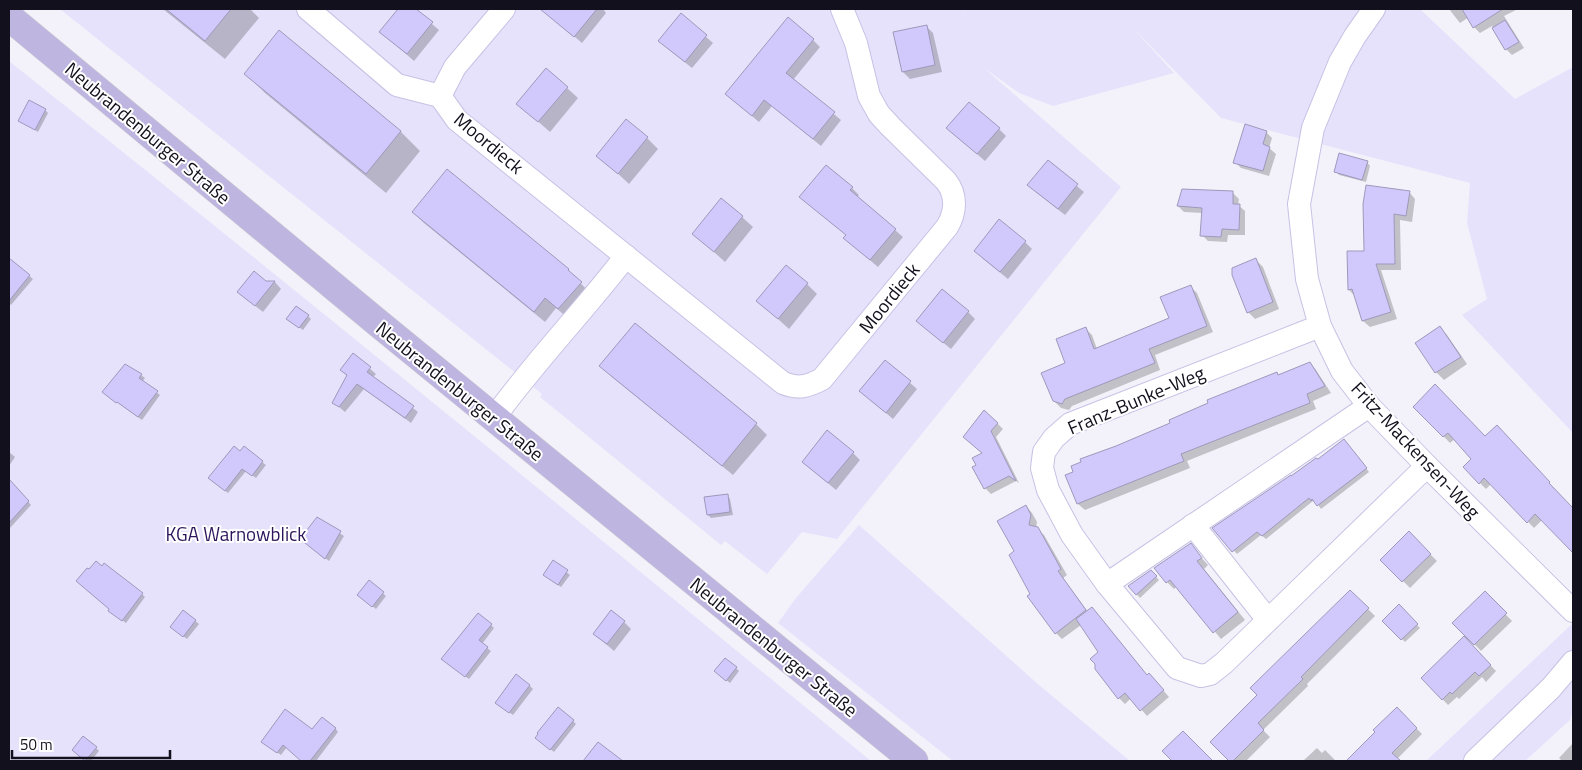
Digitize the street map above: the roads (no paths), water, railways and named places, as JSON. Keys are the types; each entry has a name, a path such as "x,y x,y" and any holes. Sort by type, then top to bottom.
{"main road":[{"name":"Neubrandenburger Straße","path":"9,17 378,324 914,761"}],"street":[{"path":"308,9 397,85 440,96"},
{"name":"Moordieck","path":"504,9 455,67 440,96 457,120 783,383 801,388 812,385 822,379 947,227 953,216 954,207 952,190 946,180 879,114 869,96 856,44 842,9"},
{"name":"Fritz-Mackensen-Weg","path":"1374,9 1340,62 1313,128 1299,204 1307,279 1320,326 1342,370 1368,406 1573,611"},
{"path":"494,418 516,387 626,256"},
{"name":"Franz-Bunke-Weg","path":"1320,326 1070,424 1054,438 1044,452 1042,468 1048,490 1072,535 1107,584 1176,668 1201,676 1210,674 1219,668 1427,466"},
{"path":"1107,584 1368,406"},
{"path":"1194,525 1268,620"},
{"path":"1475,761 1552,688 1573,662"}],"park label":[{"name":"KGA Warnowblick","path":"236,534"}]}
